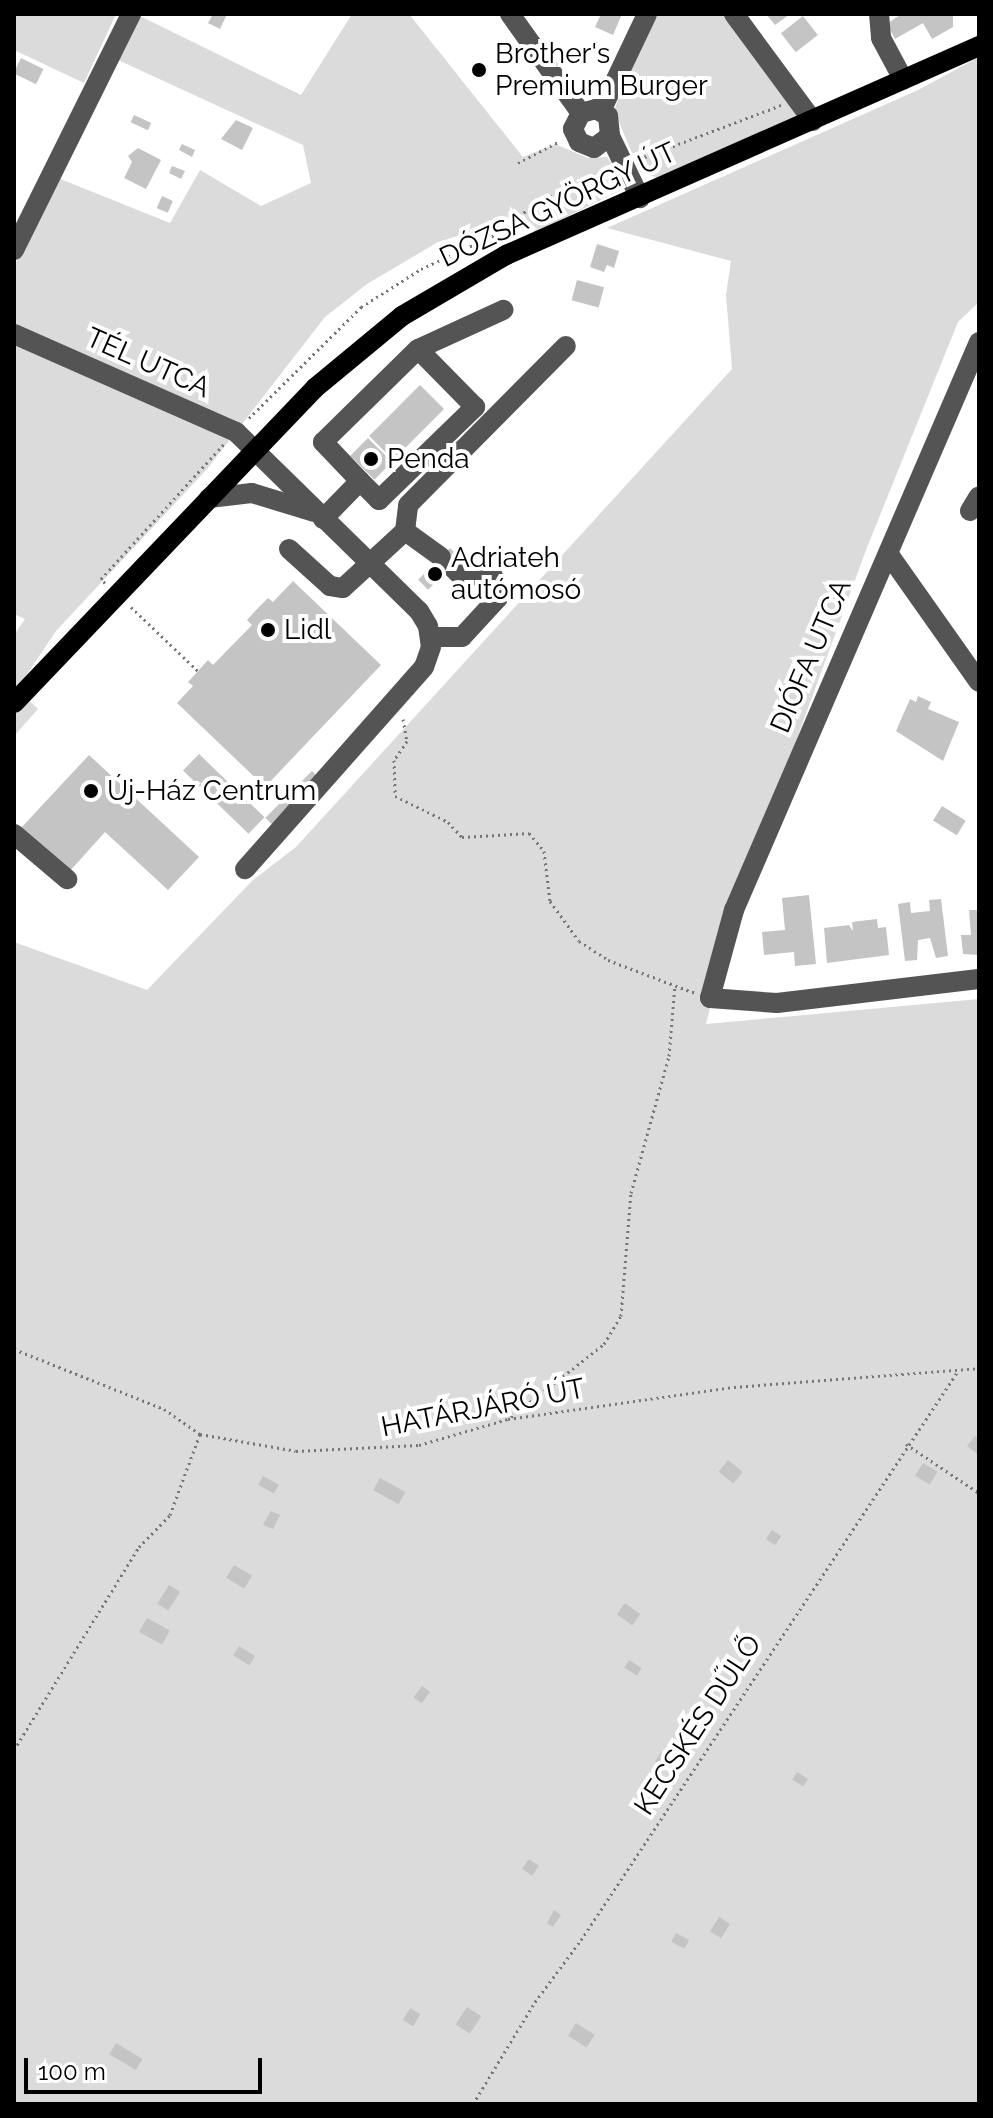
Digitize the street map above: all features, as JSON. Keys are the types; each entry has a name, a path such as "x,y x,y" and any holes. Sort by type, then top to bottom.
{"main road":[{"name":"DÓZSA GYÖRGY ÚT","path":"14,703 255,449 362,347 445,286 979,46"}],"street":[{"path":"14,250 131,14"},
{"path":"510,14 591,112 612,125 610,136 640,198"},
{"path":"610,136 594,148 576,139 573,129 591,112 647,14"},
{"path":"734,14 813,121"},
{"path":"879,14 881,38 903,79"},
{"path":"418,349 475,407 379,500 323,442 418,349 503,310"},
{"name":"TÉL UTCA","path":"14,334 236,432 419,611 431,637"},
{"name":"DIÓFA UTCA","path":"710,998 734,910 875,578 890,556 971,381 979,342"},
{"path":"289,549 339,589 370,565 405,531 408,505 566,346"},
{"path":"209,498 252,493 320,516 360,481"},
{"path":"245,869 424,667 431,637 462,637 495,603 499,586 487,574 464,579 405,531"},
{"path":"890,556 979,682"},
{"path":"14,834 67,879"},
{"path":"710,998 777,1003 979,979"}],"path":[{"path":"518,163 552,142 576,139"},
{"path":"158,631 198,671"},
{"path":"394,704 402,713 407,741 394,760 395,796 448,822 462,837 529,833 544,851 550,901 563,925 608,960 710,998"},
{"path":"508,1419 604,1344 621,1316 631,1193 669,1056 675,985"},
{"name":"HATÁRJÁRÓ ÚT","path":"14,1349 164,1409 200,1434 296,1451 367,1451 419,1445 508,1419 734,1387 979,1368"},
{"name":"KECSKÉS DŰLŐ","path":"473,2104 535,2002 581,1940 906,1444 958,1371"},
{"path":"14,1750 139,1547 170,1515 200,1434"},
{"path":"906,1444 979,1493"}],"shaded area":[{"path":"14,14 116,14 84,83 14,50"},
{"path":"352,14 409,14 523,157 555,144 588,158 607,157 624,181 621,190 534,233 524,215 438,242 367,284 325,317 207,469 56,631 17,689 38,709 14,736 14,635 25,619 14,614 14,266 58,178 170,223 200,170 261,206 311,183 303,145 118,60 140,16 301,95"},
{"path":"655,14 727,14 798,103 797,117 658,178 640,172 614,110"},
{"path":"979,57 979,302 958,322 866,550 734,910 706,1024 979,999 979,2104 14,2104 14,942 147,990 253,880 296,847 732,369 726,295 731,261 607,228 918,90"}],"building":[{"path":"213,14 227,14 220,29 208,23"},
{"path":"601,14 622,14 613,35 595,27"},
{"path":"766,14 790,14 775,25"},
{"path":"901,14 953,14 953,27 932,39 923,23 895,39 887,24"},
{"path":"803,16 818,35 796,52 781,33"},
{"path":"21,58 43,69 36,84 14,74"},
{"path":"134,115 151,123 148,130 131,122"},
{"path":"236,120 253,128 242,150 221,139"},
{"path":"182,144 195,150 192,157 179,150"},
{"path":"138,148 161,160 146,189 124,178 132,162 128,156"},
{"path":"172,166 185,171 181,179 169,173"},
{"path":"162,196 173,201 168,213 157,208"},
{"path":"597,244 619,251 614,268 607,265 604,272 590,267"},
{"path":"577,280 604,287 599,308 572,300"},
{"path":"420,385 444,409 393,460 369,436"},
{"name":"Penda","path":"368,438 392,462 374,480 350,456"},
{"name":"Adriateh autómosó","path":"450,548 460,558 428,590 418,580"},
{"path":"293,581 381,665 265,787 177,703 193,686 188,682 208,660 213,665 252,625 247,620 257,609 268,598 273,602"},
{"path":"918,696 931,702 928,709 959,722 943,761 896,731 910,699 916,702"},
{"path":"199,754 264,817 248,834 183,771"},
{"name":"Új-Ház Centrum","path":"89,755 199,857 168,890 105,832 69,872 21,828"},
{"path":"312,771 319,778 272,825 265,818"},
{"path":"942,806 966,821 957,835 933,820"},
{"path":"809,895 816,964 795,966 794,952 764,955 762,932 785,930 782,898"},
{"path":"941,899 948,956 936,958 930,938 918,940 917,960 905,961 898,904 910,902 911,913 930,911 929,900"},
{"path":"969,910 979,910 979,955 963,954 961,935 971,935"},
{"path":"877,919 878,928 886,927 889,955 827,963 824,928 849,925 853,931 852,922"},
{"path":"975,1436 979,1439 979,1455 967,1446"},
{"path":"728,1460 743,1472 733,1484 719,1472"},
{"path":"923,1463 938,1472 930,1485 915,1476"},
{"path":"263,1476 279,1485 274,1493 258,1485"},
{"path":"380,1478 405,1492 399,1504 373,1490"},
{"path":"271,1511 280,1515 273,1529 263,1525"},
{"path":"772,1530 781,1536 775,1545 766,1539"},
{"path":"234,1565 252,1576 244,1589 226,1578"},
{"path":"169,1585 180,1592 168,1611 157,1604"},
{"path":"625,1603 640,1614 632,1625 617,1614"},
{"path":"147,1618 170,1631 162,1645 139,1632"},
{"path":"239,1646 255,1656 249,1665 233,1655"},
{"path":"629,1660 642,1668 637,1676 624,1668"},
{"path":"422,1686 430,1692 422,1703 414,1697"},
{"path":"661,1752 672,1759 666,1768 655,1761"},
{"path":"797,1772 808,1779 803,1787 792,1780"},
{"path":"529,1859 539,1866 532,1876 522,1869"},
{"path":"554,1910 561,1915 553,1927 547,1923"},
{"path":"719,1917 730,1924 721,1938 710,1931"},
{"path":"676,1933 689,1940 685,1949 671,1942"},
{"path":"467,2007 481,2016 470,2034 456,2025"},
{"path":"410,2008 420,2014 413,2026 403,2020"},
{"path":"576,2023 595,2035 587,2047 568,2036"},
{"path":"116,2043 143,2059 136,2070 109,2054"}],"place":[{"name":"Brother's Premium Burger","path":"479,70"},
{"name":"Penda","path":"371,459"},
{"name":"Adriateh autómosó","path":"435,574"},
{"name":"Lidl","path":"268,630"},
{"name":"Új-Ház Centrum","path":"91,791"}]}
